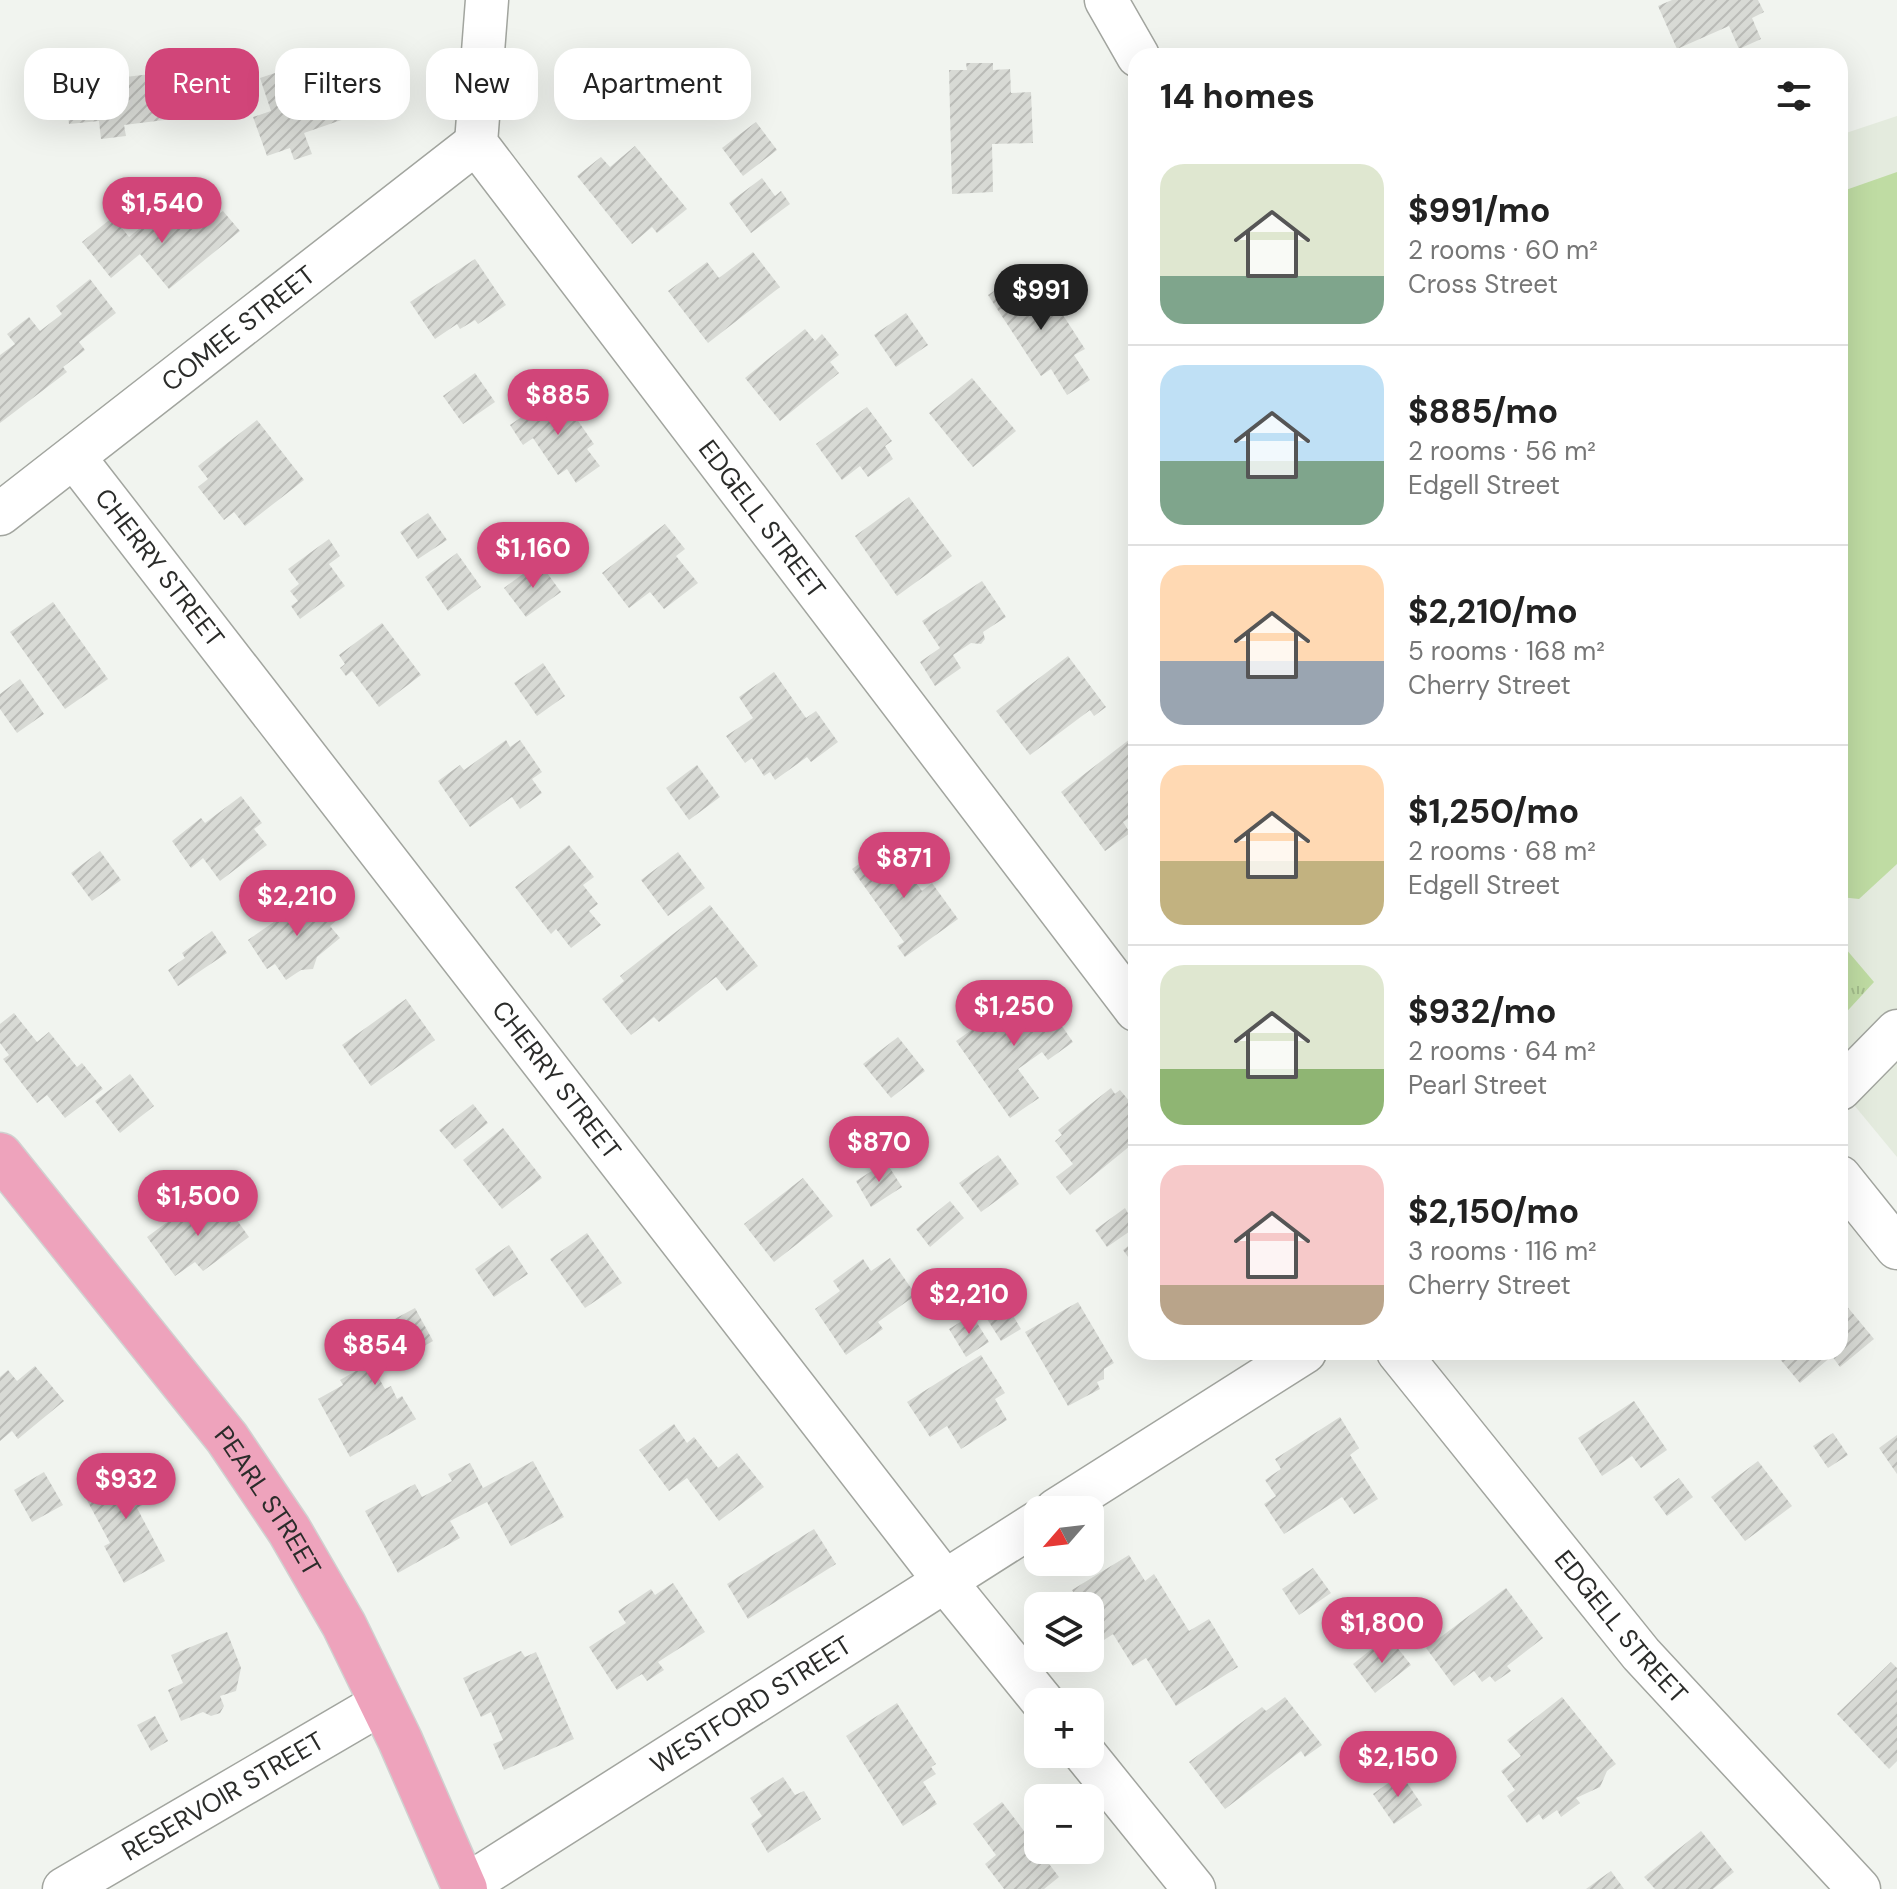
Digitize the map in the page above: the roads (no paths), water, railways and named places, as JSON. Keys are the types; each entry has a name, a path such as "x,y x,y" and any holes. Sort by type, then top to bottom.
{"main road":[{"name":"PEARL STREET","path":"0,1155 227,1438 314,1570 382,1703 464,1888"}],"street":[{"path":"476,143 487,0"},
{"path":"1106,0 1133,48"},
{"name":"COMEE STREET","path":"0,514 476,143"},
{"name":"EDGELL STREET","path":"476,143 1128,999"},
{"name":"CHERRY STREET","path":"74,457 944,1580 1032,1688"},
{"path":"1848,1082 1893,1044"},
{"path":"1848,1187 1897,1248"},
{"path":"1078,1496 1292,1360"},
{"name":"EDGELL STREET","path":"1404,1360 1641,1654 1859,1889"},
{"name":"WESTFORD STREET","path":"464,1888 1024,1531"},
{"name":"RESERVOIR STREET","path":"64,1889 382,1703"},
{"path":"1096,1768 1194,1889"}]}
